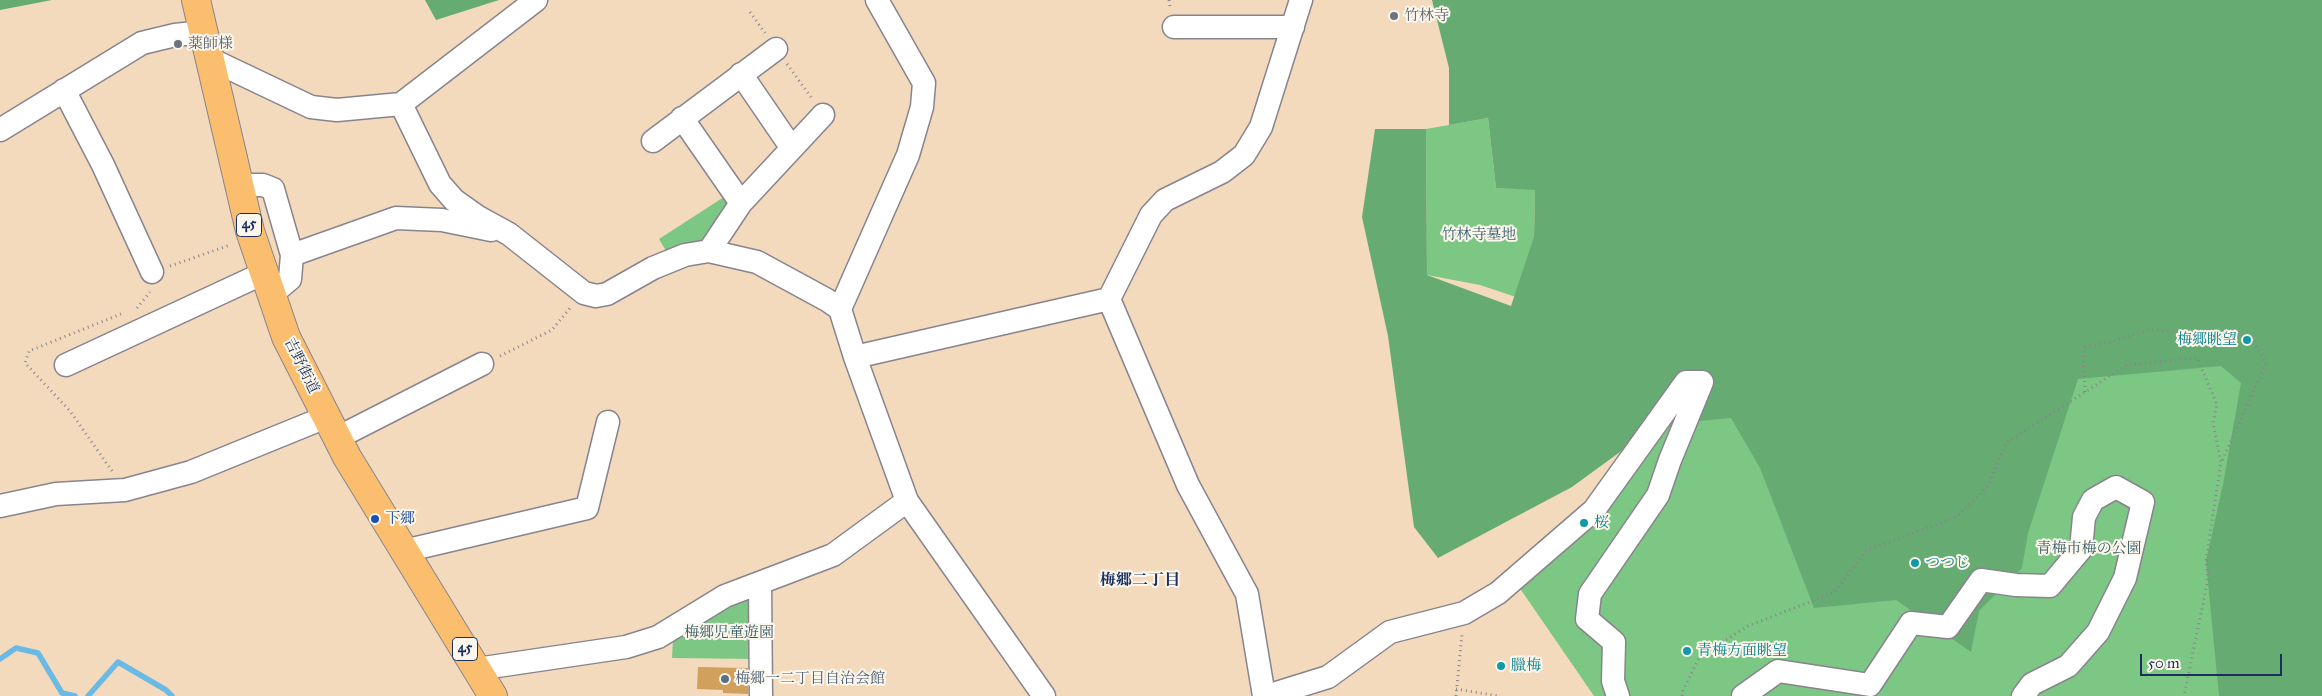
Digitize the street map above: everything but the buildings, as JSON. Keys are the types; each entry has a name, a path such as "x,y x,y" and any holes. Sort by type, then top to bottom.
{"main road":[{"name":"吉野街道","path":"196,0 239,185 268,284 286,337 332,427 404,551 493,696"}],"street":[{"path":"208,58 311,107 337,110 401,104 536,0"},
{"path":"840,309 908,155 922,107 924,82 877,0"},
{"path":"1301,0 1261,127 1244,154 1222,172 1166,200 1151,215 1109,299 1188,485 1247,594 1266,696 1328,677 1390,632 1464,613 1498,593 1594,510 1686,382 1702,382 1670,460 1658,495 1590,594 1587,619 1614,642 1613,681 1618,696"},
{"path":"1174,27 1293,27"},
{"path":"0,130 142,43 175,35 203,32"},
{"path":"653,141 776,49"},
{"path":"741,74 791,147"},
{"path":"64,90 103,165 152,272"},
{"path":"401,104 440,184 454,200 478,217 509,234 584,292 596,296 607,294 653,268 685,255 709,251 757,262 828,300 840,309 855,357 908,501 1044,696"},
{"path":"709,251 741,203 823,114"},
{"path":"682,118 741,203"},
{"path":"66,364 268,284 290,278 292,255 273,190 263,185 239,185"},
{"path":"292,255 396,218 442,220 509,234"},
{"path":"855,357 1109,299"},
{"path":"0,506 56,494 111,491 135,487 191,472 332,427 482,364"},
{"path":"404,551 587,508 608,422"},
{"path":"1743,696 1778,671 1870,685 1911,623 1948,627 1981,580 2016,585 2050,586 2081,549 2084,517 2094,500 2116,488 2143,502 2124,578 2098,632 2068,666 2032,684 2023,696"},
{"path":"477,669 626,647 658,637 725,596 833,555 908,501"},
{"path":"760,583 761,696"}],"path":[{"path":"482,364 552,330 584,292"},
{"path":"2085,392 2083,355 2085,347 2110,342 2149,330 2251,336 2266,363 2221,462 2206,561 2208,579 2184,696"},
{"path":"1682,696 1683,690 1700,656 1748,626 1835,592 1866,551 1958,516 1988,486 2006,443 2127,365 2197,358 2217,404 2213,423 2221,462"},
{"path":"1456,696 1464,613"},
{"path":"1456,690 1499,696"}],"green space":[{"path":"0,0 52,0 0,10"},
{"path":"425,0 499,0 436,20"},
{"path":"1432,0 2322,0 2322,696 2219,696 2206,561 2223,484 2241,383 2221,366 2078,379 2028,533 2022,568 1979,611 1971,652 1896,600 1814,608 1760,468 1731,418 1657,425 1572,487 1438,558 1414,527 1388,336 1362,217 1375,129 1426,129 1427,275 1511,306 1534,237 1535,190 1496,188 1488,118 1449,125 1449,68"},
{"name":"竹林寺墓地","path":"1488,118 1496,188 1535,189 1534,246 1522,299 1480,285 1427,275 1426,129"},
{"path":"724,197 733,206 705,241 666,251 659,239"},
{"name":"青梅市梅の公園","path":"2115,360 2260,367 2276,696 1594,696 1519,587 1687,389 2039,399"},
{"name":"梅郷児童遊園","path":"749,594 755,659 672,658 673,639"}],"waterway":[{"path":"0,659 16,648 38,653 62,693 75,696"},
{"path":"88,696 118,662 166,690 172,696"}],"place":[{"name":"竹林寺","path":"1394,16"},
{"name":"薬師様","path":"178,44"},
{"name":"梅郷眺望","path":"2247,340"},
{"name":"下郷","path":"375,519"},
{"name":"桜","path":"1584,523"},
{"name":"つつじ","path":"1915,563"},
{"name":"青梅方面眺望","path":"1687,651"},
{"name":"臘梅","path":"1501,666"},
{"name":"梅郷一二丁目自治会館","path":"725,679"}],"district":[{"name":"梅郷二丁目","path":"1140,581"}]}
